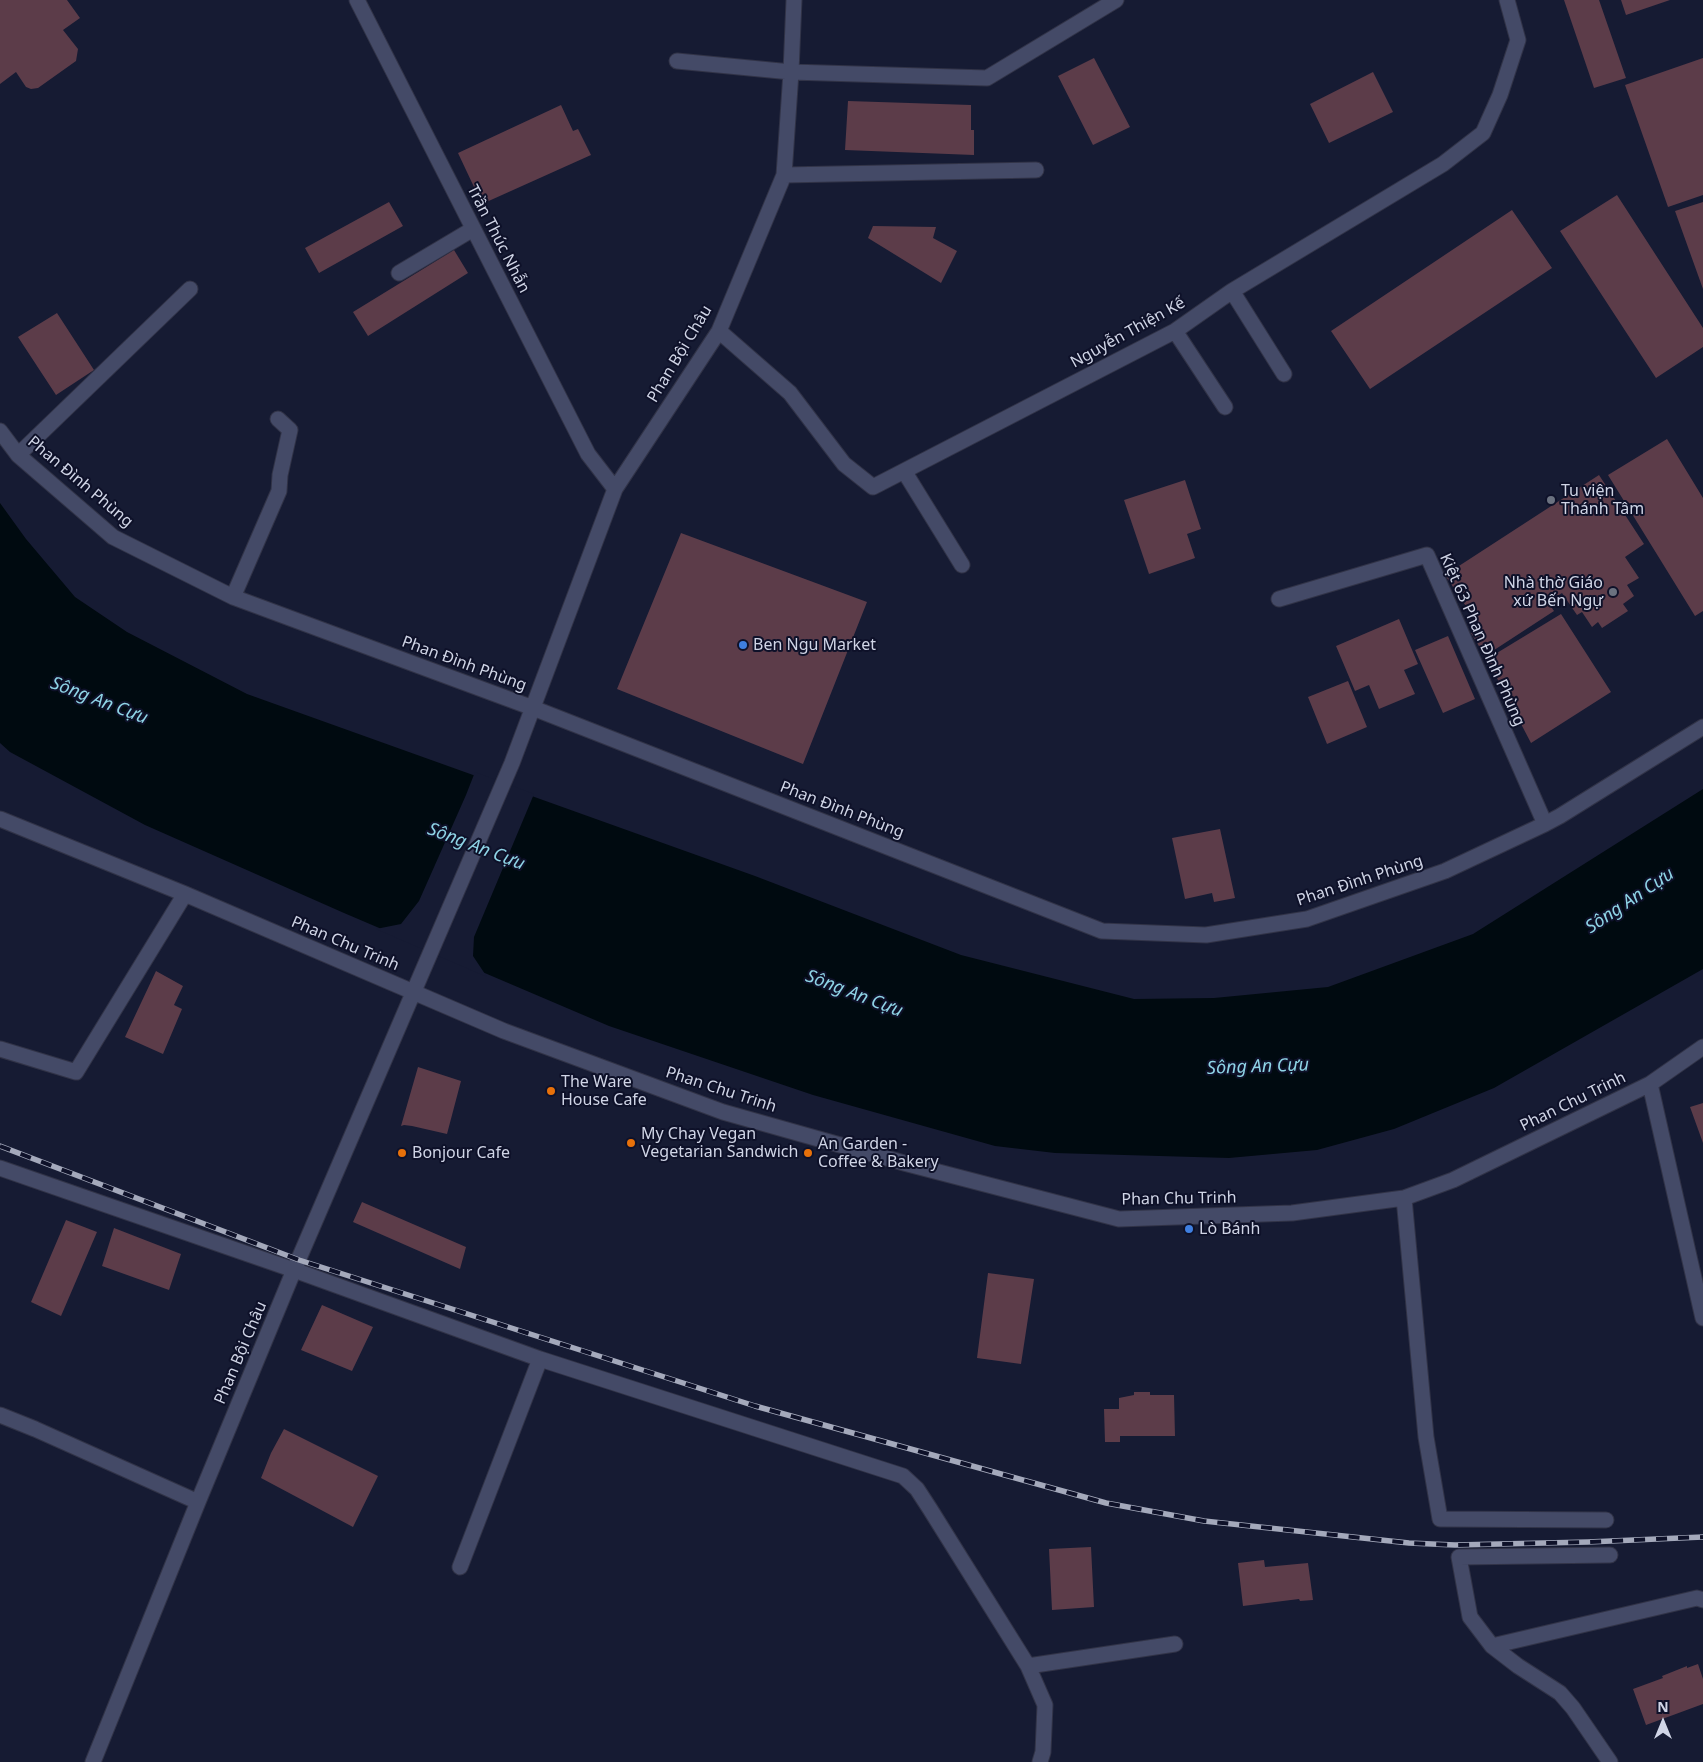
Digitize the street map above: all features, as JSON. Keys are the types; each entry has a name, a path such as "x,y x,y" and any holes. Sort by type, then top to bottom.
{"street":[{"name":"Trần Thúc Nhẫn","path":"357,0 588,454 615,489"},
{"name":"Phan Bội Châu","path":"94,1762 198,1502 294,1270 512,763 615,489 719,330 784,175 794,0"},
{"path":"677,62 791,72 987,78 1116,0"},
{"name":"Nguyễn Thiện Kế","path":"719,330 790,393 844,464 873,487 1175,330 1232,290 1444,164 1482,133 1500,95 1518,40 1507,0"},
{"path":"784,175 1036,170"},
{"path":"399,273 473,229"},
{"path":"18,456 190,289"},
{"path":"1232,290 1284,374"},
{"path":"1175,330 1225,407"},
{"path":"233,597 279,491 280,475 290,430 278,420"},
{"name":"Phan Đình Phùng","path":"0,431 18,456 113,537 233,597 533,708 1102,931 1206,935 1307,919 1444,871 1545,824 1703,727"},
{"path":"904,471 962,565"},
{"name":"Kiệt 63 Phan Đình Phùng","path":"1279,599 1427,554 1545,824"},
{"name":"Phan Chu Trinh","path":"1,821 184,894 504,1031 723,1112 904,1164 1119,1219 1292,1213 1404,1198 1453,1180 1650,1084 1703,1047"},
{"path":"0,1048 76,1072 184,894"},
{"path":"1650,1084 1703,1318"},
{"path":"0,1168 294,1270 540,1359 903,1476 917,1489 1028,1666 1045,1705 1043,1752 1040,1762"},
{"path":"1404,1198 1426,1437 1440,1519 1606,1520"},
{"path":"460,1567 540,1359"},
{"path":"0,1416 35,1429 198,1502"},
{"path":"1610,1555 1459,1557 1470,1617 1492,1646 1518,1666 1560,1693 1573,1708 1610,1762"},
{"path":"1492,1646 1696,1598 1703,1600"},
{"path":"1028,1666 1175,1644"}],"water":[{"name":"Sông An Cựu","path":"0,503 26,539 75,597 127,632 247,694 755,876 961,955 1134,999 1214,998 1328,987 1473,934 1703,789 1703,969 1494,1088 1394,1129 1317,1150 1229,1158 1055,1153 995,1146 813,1095 609,1026 344,913 145,825 10,752 0,743"}],"pier":[{"path":"475,772 534,794 474,937 473,956 487,977 376,929 401,924 419,901"}],"building":[{"path":"0,0 67,0 80,18 63,30 78,49 76,61 38,88 31,89 26,87 16,72 0,84"},
{"path":"1564,0 1599,0 1626,78 1594,88"},
{"path":"1621,0 1670,0 1626,15"},
{"path":"1094,58 1130,127 1093,145 1058,76"},
{"path":"1703,58 1703,195 1668,207 1625,85"},
{"path":"1373,72 1393,112 1329,143 1310,104"},
{"path":"848,101 971,105 974,155 845,150"},
{"path":"561,105 573,131 578,129 591,155 482,204 458,153"},
{"path":"1617,195 1703,328 1703,347 1656,378 1560,231"},
{"path":"389,202 403,226 319,273 305,248"},
{"path":"1703,202 1703,289 1675,211"},
{"path":"1512,210 1552,268 1370,389 1331,331"},
{"path":"873,226 936,227 933,238 957,251 941,283 868,238"},
{"path":"454,250 468,273 368,336 353,312"},
{"path":"57,313 94,370 56,395 18,337"},
{"path":"1667,439 1703,498 1703,611 1695,616 1608,475"},
{"path":"1599,475 1644,544 1625,557 1639,578 1627,585 1634,596 1623,604 1628,611 1602,628 1598,622 1592,627 1582,612 1577,615 1562,593 1548,602 1554,611 1485,656 1471,633 1480,627 1445,575"},
{"path":"1185,480 1201,529 1187,534 1195,558 1149,574 1124,500"},
{"name":"Ben Ngu Market","path":"681,533 867,602 803,764 617,689"},
{"path":"1561,614 1611,692 1531,743 1487,659"},
{"path":"1399,619 1418,664 1404,670 1415,694 1379,709 1369,685 1355,691 1336,646"},
{"path":"1448,636 1475,699 1443,713 1415,650"},
{"path":"1348,681 1367,727 1327,744 1308,697"},
{"path":"1220,829 1235,898 1214,902 1212,893 1185,899 1172,838"},
{"path":"156,971 183,986 174,1005 182,1009 163,1054 125,1037"},
{"path":"418,1067 461,1081 447,1134 412,1126 401,1126"},
{"path":"1703,1103 1703,1143 1690,1107"},
{"path":"362,1202 466,1247 460,1269 353,1222"},
{"path":"66,1220 97,1232 61,1316 31,1302"},
{"path":"114,1228 181,1254 169,1290 102,1266"},
{"path":"988,1273 1034,1279 1021,1364 977,1358"},
{"path":"322,1305 373,1327 352,1371 301,1350"},
{"path":"1134,1392 1150,1392 1150,1395 1174,1395 1175,1436 1120,1436 1120,1442 1105,1442 1104,1409 1119,1409 1119,1398 1134,1395"},
{"path":"284,1429 378,1476 353,1527 261,1478 271,1453"},
{"path":"1091,1547 1094,1607 1052,1610 1049,1549"},
{"path":"1264,1560 1265,1567 1308,1563 1313,1600 1300,1601 1299,1599 1243,1606 1238,1563"},
{"path":"1698,1664 1703,1679 1703,1704 1646,1725 1633,1689 1663,1678 1662,1676 1687,1666 1687,1668"}],"railway":[{"path":"0,1146 299,1260 755,1406 1106,1503 1204,1521 1409,1543 1455,1545 1703,1537"}],"place":[{"name":"Tu viện Thánh Tâm","path":"1551,500"},
{"name":"Nhà thờ Giáo xứ Bến Ngự","path":"1613,592"},
{"name":"Ben Ngu Market","path":"743,645"},
{"name":"The Ware House Cafe","path":"551,1091"},
{"name":"My Chay Vegan Vegetarian Sandwich","path":"631,1143"},
{"name":"Bonjour Cafe","path":"402,1153"},
{"name":"An Garden - Coffee & Bakery","path":"808,1153"},
{"name":"Lò Bánh","path":"1189,1229"}]}
